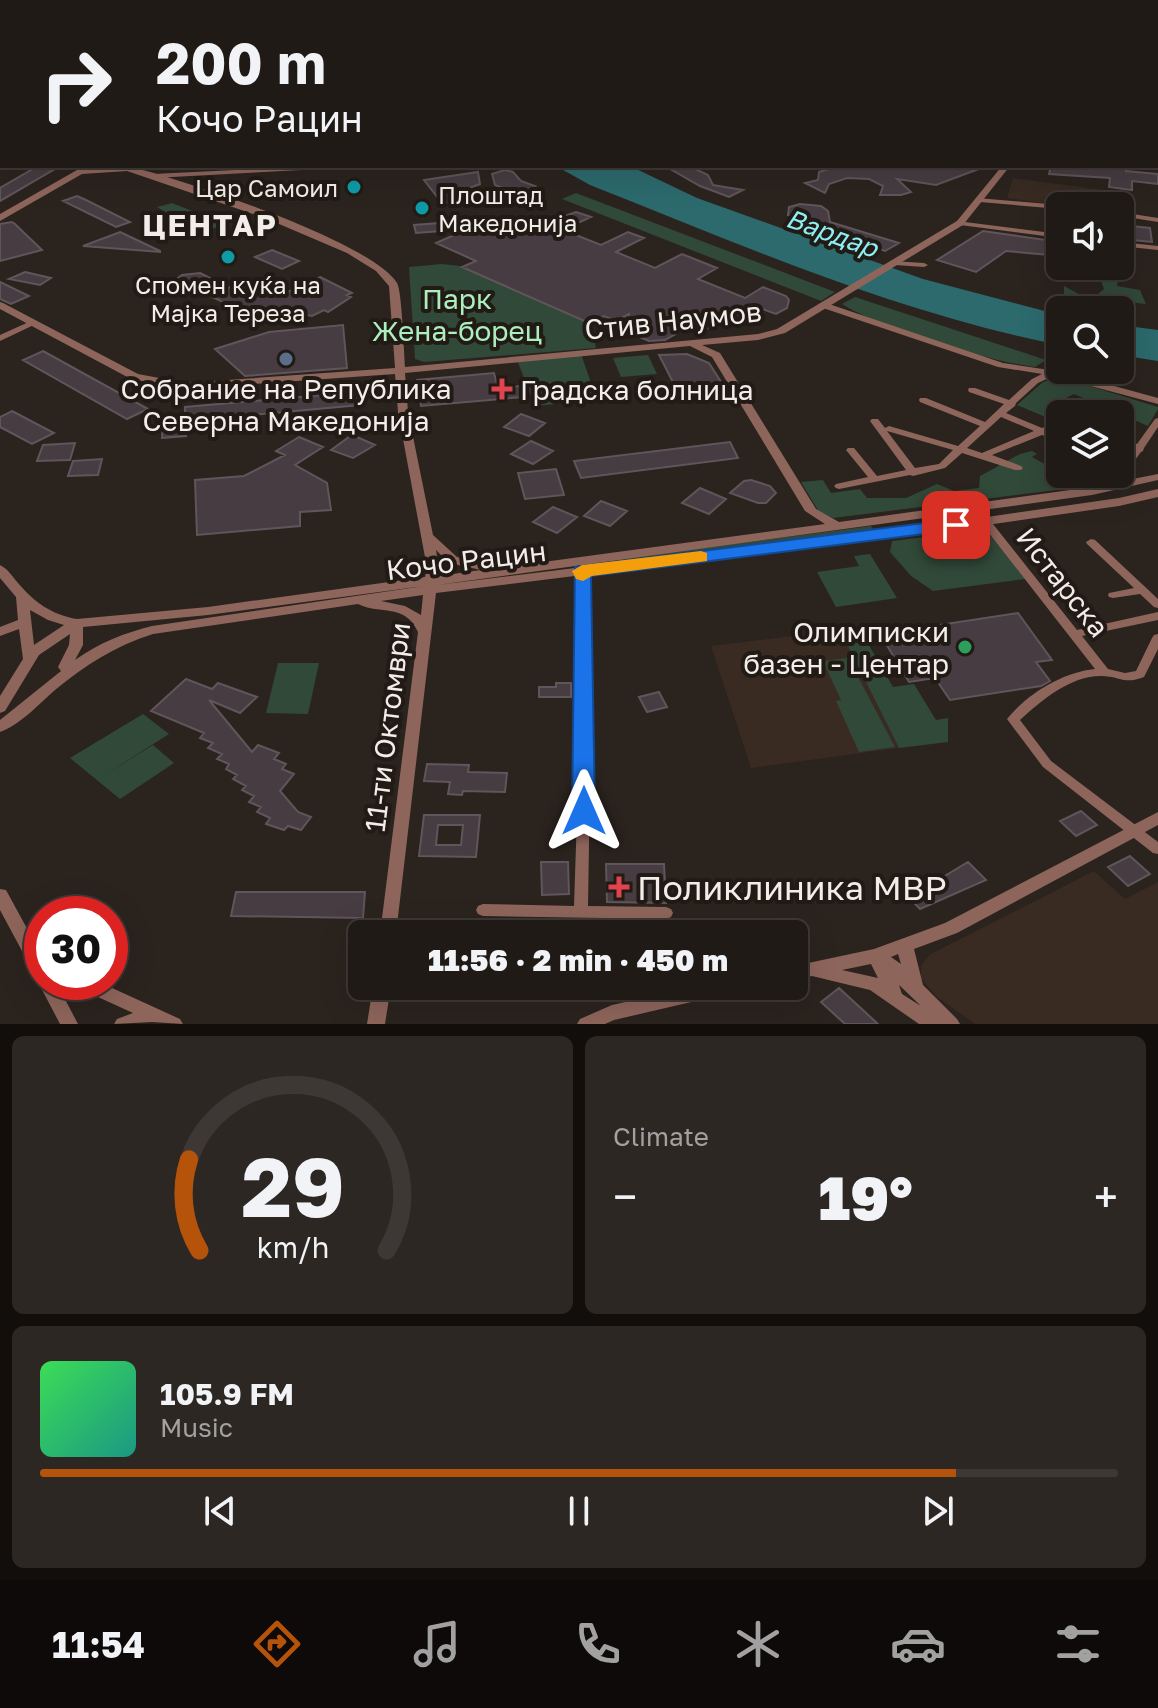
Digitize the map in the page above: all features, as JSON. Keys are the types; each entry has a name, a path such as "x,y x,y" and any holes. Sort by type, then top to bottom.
{"street":[{"name":"11-ти Октомври","path":"83,169 103,168"},
{"name":"11-ти Октомври","path":"126,168 196,185 363,257 385,270 394,285 399,377 428,534 432,584 390,920"},
{"path":"153,176 318,168"},
{"path":"895,263 960,223 1004,168"},
{"path":"0,218 83,169"},
{"path":"181,175 196,185 221,174"},
{"path":"980,200 1046,206"},
{"path":"1134,216 1158,220"},
{"path":"960,223 1046,234"},
{"path":"1134,245 1158,248"},
{"path":"895,263 924,265 915,250"},
{"name":"Стив Наумов","path":"399,377 438,367 774,334 895,263"},
{"path":"0,305 135,377 161,384 219,385 372,374 399,377"},
{"path":"823,305 940,347 1046,372"},
{"path":"0,338 34,323"},
{"path":"716,355 725,344 737,340"},
{"path":"682,345 716,355 811,511 838,526"},
{"path":"398,355 438,367"},
{"path":"1021,368 1031,373 1035,381"},
{"path":"839,486 942,466 1035,381 1046,376"},
{"path":"1094,384 1158,401"},
{"path":"972,390 1012,404"},
{"path":"923,400 987,426"},
{"path":"1001,414 1046,433"},
{"path":"875,421 918,472"},
{"path":"1134,455 1158,421"},
{"path":"983,456 1046,428"},
{"path":"889,429 1018,468"},
{"path":"1134,447 1140,449"},
{"path":"851,450 875,480"},
{"name":"Кочо Рацин","path":"513,568 838,526 1137,483 1158,477"},
{"path":"1134,479 1137,483"},
{"name":"Кочо Рацин","path":"77,623 325,595 582,571 985,521 1119,502 1158,493"},
{"path":"795,532 811,511"},
{"name":"Истарска","path":"985,521 1104,672"},
{"path":"428,534 443,554 458,562 513,568"},
{"path":"1091,542 1158,605"},
{"path":"432,584 513,568"},
{"path":"0,569 22,598 44,614 77,623"},
{"path":"581,911 584,785 582,571"},
{"name":"Кочо Рацин","path":"0,727 98,649 143,632 346,602 432,584"},
{"path":"1113,595 1142,590"},
{"path":"22,598 29,657"},
{"path":"346,602 406,611 418,618 425,632"},
{"path":"1074,634 1158,616"},
{"path":"0,632 24,622"},
{"path":"0,708 29,657 45,642 77,623"},
{"path":"59,677 75,651 77,623"},
{"path":"1158,638 1153,664 1134,678 1104,672 1053,688 1013,719 1047,764 1158,849"},
{"path":"808,970 875,956 951,928 1158,818"},
{"path":"0,895 24,938"},
{"path":"483,910 666,913"},
{"path":"21,932 24,935"},
{"path":"905,946 908,996"},
{"path":"875,956 885,979 951,1024"},
{"path":"808,973 865,980 908,996 933,1024"},
{"path":"56,1000 69,1024"},
{"path":"120,1000 174,1024"},
{"path":"379,1024 380,1000"},
{"path":"586,1024 612,1013 669,1000"},
{"path":"123,1024 152,1015"}],"shaded area":[{"path":"1013,178 1119,192 1046,192 1046,204 1007,198"},
{"path":"840,630 899,748 751,768 711,646"},
{"path":"1094,871 1125,899 1158,882 1158,1024 975,1024 937,997 921,978 921,966 929,955"}],"green space":[{"path":"576,193 835,292 821,301 562,199"},
{"path":"172,203 225,224 199,234 157,216 165,212 157,207"},
{"name":"Парк Жена-борец","path":"460,266 591,324 596,348 424,362 415,359 409,267"},
{"path":"1101,281 1118,281 1117,286 1140,290 1146,304 1134,303 1134,296 1064,295 1064,286 1079,294 1098,294 1104,289"},
{"path":"855,297 1046,360 1035,367 1015,364 936,343 882,324 842,304"},
{"path":"581,354 597,400 535,406 517,360"},
{"path":"648,355 657,374 621,377 613,358"},
{"path":"1043,382 1083,384 1158,407 1158,409 1148,426 1134,420 1134,400 1088,400 1074,394 1062,400 1046,400 1046,417 1017,405"},
{"path":"1032,451 1037,454 1032,457 1046,465 1046,488 1072,488 833,518 819,512 801,482 823,480 831,493 860,489 867,498 906,498 937,484 954,491 979,488 980,476 1020,454"},
{"path":"871,526 873,530 470,578"},
{"path":"986,530 1025,579 933,591 911,576 890,552 892,541 925,537 933,540"},
{"path":"870,554 897,598 836,607 817,572 859,566 854,556"},
{"path":"859,628 893,687 914,684 936,720 948,718 948,742 899,748 840,630"},
{"path":"848,658 895,747 859,752 836,701 841,700 823,661"},
{"path":"278,663 319,663 308,714 266,713"},
{"path":"143,714 169,734 103,776 153,745 174,763 120,799 70,758"}],"water":[{"name":"Вардар","path":"560,168 634,168 697,198 923,279 1046,311 1046,342 939,315 763,254 590,185"},
{"path":"1134,327 1158,330 1158,361 1134,357"}],"building":[{"path":"35,168 57,168 0,201 0,188"},
{"path":"668,168 693,168 708,175 713,185 743,190 729,197 700,186"},
{"path":"832,168 981,168 936,185 897,179 911,192 901,195 880,195 883,186 869,179 847,178 829,184 825,193 805,183 818,180 819,172"},
{"path":"1050,168 1126,168 1126,171 1158,174 1158,184 1132,181 1132,190 1109,187 1110,178 1049,174"},
{"path":"505,170 535,186 517,194 495,185 492,174"},
{"path":"478,172 480,184 459,192 466,200 452,205 438,198 424,180"},
{"path":"77,196 130,222 116,227 63,201"},
{"path":"800,204 821,206 828,211 830,222 899,243 885,251 819,228 824,225 788,215 789,207"},
{"path":"576,212 591,217 563,230 601,245 628,232 644,238 616,252 655,268 682,254 717,268 698,279 745,298 763,287 786,296 789,300 787,308 776,314 759,308 743,317 735,313 703,331 690,326 665,340 649,341 628,332 629,314 616,321 604,316 589,323 462,267 476,261 436,243 488,220 518,233"},
{"path":"12,222 42,250 0,261 0,224"},
{"path":"452,222 454,230 416,233 414,225"},
{"path":"1134,226 1150,228 1152,242 1134,240"},
{"path":"983,231 1046,240 1046,255 1006,251 976,272 937,260"},
{"path":"120,232 160,251 160,252 83,246"},
{"path":"272,250 299,261 282,269 255,257"},
{"path":"25,272 51,278 40,285 9,279"},
{"path":"200,273 210,278 206,286 183,288 173,282 182,275"},
{"path":"320,277 352,293 347,295 351,297 328,312 324,310 312,316 293,312 282,318 272,313 255,317 210,296 237,284 277,297"},
{"path":"0,282 29,296 11,304 0,299"},
{"name":"Собрание на Република Северна Македонија","path":"343,325 347,368 245,376 215,349 269,332"},
{"path":"43,351 148,409 127,419 23,360"},
{"path":"687,354 709,363 730,396 683,402 659,355"},
{"name":"Градска болница","path":"494,373 498,388 520,386 523,397 421,406 417,380"},
{"path":"358,392 360,405 187,421 186,436 162,438 163,423 177,422 178,415 185,414 185,407"},
{"path":"12,411 54,433 32,444 0,427 0,417"},
{"path":"521,414 545,423 529,436 504,427"},
{"path":"299,437 323,447 295,465 327,483 331,510 300,512 300,526 197,535 195,480 244,476 285,455 276,451"},
{"path":"349,437 375,445 353,458 331,450"},
{"path":"531,441 553,451 533,464 511,454"},
{"path":"730,442 738,458 581,478 574,461"},
{"path":"75,443 70,460 37,461 43,445"},
{"path":"102,459 98,475 68,476 73,461"},
{"path":"556,469 564,495 525,499 518,473"},
{"path":"744,481 770,486 776,493 766,503 758,503 730,493"},
{"path":"700,488 726,499 709,514 682,503"},
{"path":"601,501 627,511 610,526 584,516"},
{"path":"553,507 577,517 557,533 533,522"},
{"name":"Олимписки базен - Центар","path":"1018,613 1052,660 1036,662 1050,681 1041,686 950,700 935,678 909,682 880,634"},
{"path":"186,679 212,689 218,683 257,697 240,713 209,700 252,752 258,745 279,753 274,759 286,764 282,769 294,774 280,791 298,812 311,817 301,830 288,826 284,830 266,824 270,818 257,812 261,807 249,802 254,796 242,790 246,786 233,779 237,775 226,769 229,764 217,759 222,754 208,748 213,743 200,738 204,733 151,711"},
{"path":"556,683 571,683 571,697 539,697 539,687 556,687"},
{"path":"659,692 667,707 647,712 639,697"},
{"path":"427,764 469,765 468,772 507,773 505,792 463,791 462,795 448,794 450,782 424,781"},
{"path":"1081,811 1097,825 1076,836 1060,821"},
{"path":"424,815 480,815 476,857 419,856","holes":["438,825 463,825 461,845 436,845"]},
{"path":"1130,856 1150,874 1128,886 1108,867"},
{"path":"541,862 568,862 569,894 542,895"},
{"path":"968,862 986,880 920,909 904,892 929,880 933,883"},
{"name":"Поликлиника МВР","path":"606,864 664,864 666,903 607,902"},
{"path":"236,892 365,892 363,918 231,916"},
{"path":"839,988 878,1024 845,1024 821,1002"}],"slow traffic":[{"path":"583,575 582,571 701,557"}],"place":[{"name":"Цар Самоил","path":"354,187"},
{"name":"Плоштад Македонија","path":"422,208"},
{"name":"Спомен куќа на Мајка Тереза","path":"228,257"},
{"name":"Собрание на Република Северна Македонија","path":"286,359"},
{"name":"Градска болница","path":"502,389"},
{"name":"Олимписки базен - Центар","path":"965,647"},
{"name":"Поликлиника МВР","path":"619,887"}],"district":[{"name":"ЦЕНТАР","path":"210,225"}],"route":[{"path":"584,811 582,571 956,525"}]}
